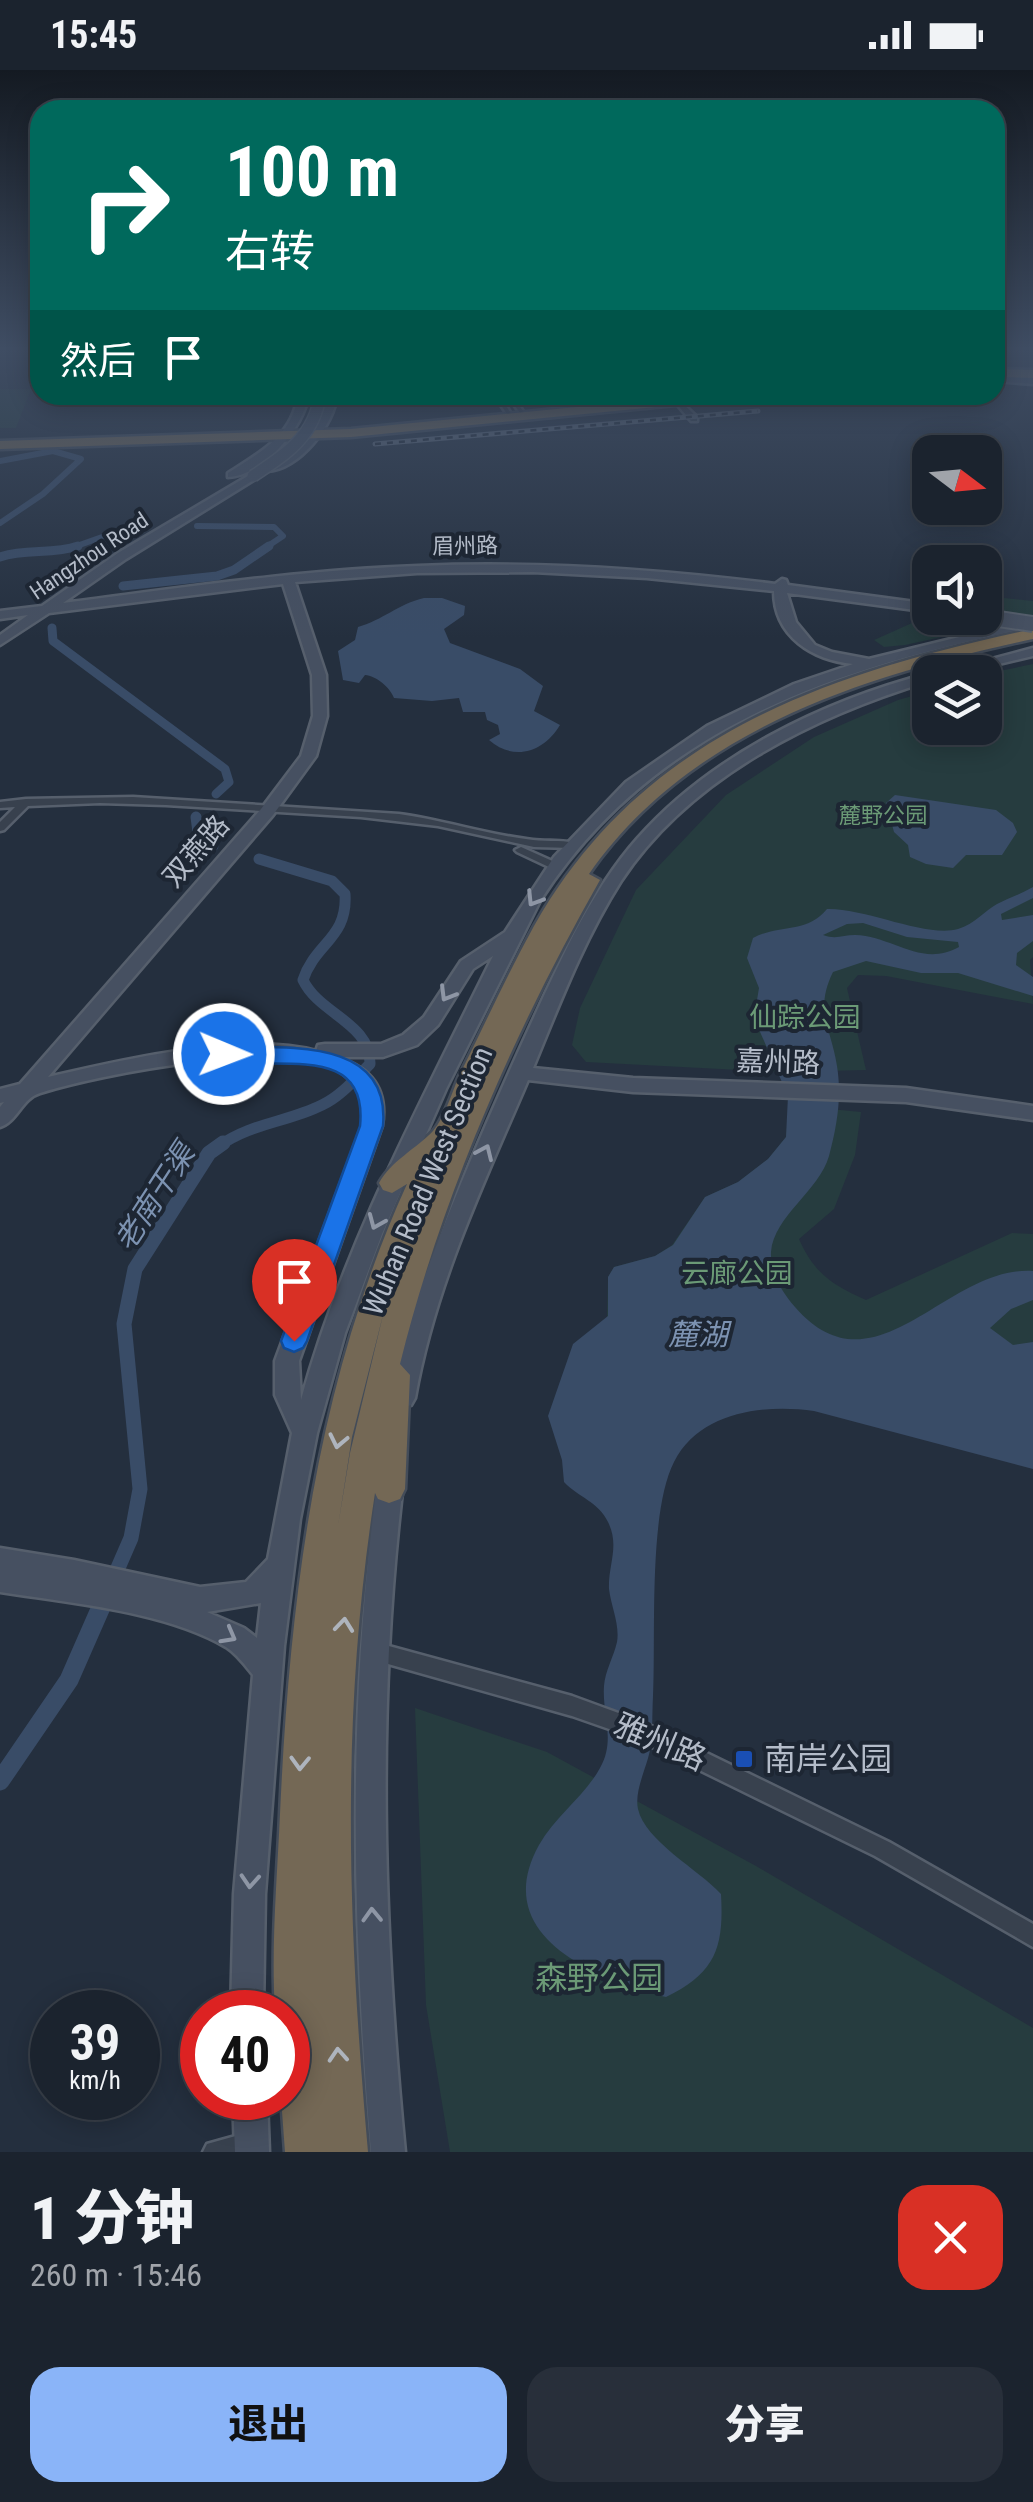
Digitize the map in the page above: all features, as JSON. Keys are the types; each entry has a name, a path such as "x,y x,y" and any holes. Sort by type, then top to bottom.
{"highway":[{"name":"Wuhan Road West Section","path":"984,655 1033,638"},
{"name":"Wuhan Road West Section","path":"307,2152 293,1988 301,1706 323,1515 352,1372 396,1241 546,917 606,835 645,798 732,735 802,700 900,665 1033,638"},
{"name":"Wuhan Road West Section","path":"346,2152 330,1948 342,1637 359,1493 404,1292 465,1138 563,926 590,880 622,839 660,802 743,741 815,704 912,678"},
{"path":"392,1183 446,1131"},
{"path":"389,1490 404,1292"}],"main road":[{"path":"117,556 128,538 236,473 273,444"},
{"path":"248,475 288,444"},
{"path":"248,475 298,444"},
{"path":"117,556 148,545 258,477 302,444"},
{"name":"Hangzhou Road","path":"0,632 248,475"},
{"path":"0,613 286,580 494,569 606,571 781,586 912,604"},
{"name":"双燕路","path":"0,1120 268,810 308,756 322,700 319,675 286,580"},
{"path":"781,586 779,601 805,657"},
{"name":"Hangzhou Road","path":"0,641 40,608"},
{"path":"1002,618 1033,623"},
{"path":"246,1990 245,1948 267,1670 278,1567 304,1434 343,1306 392,1183 513,935 555,866 669,757 812,678 1033,623"},
{"path":"798,641 822,654 875,661"},
{"path":"1002,660 1033,652"},
{"path":"388,2152 374,2015 370,1832 374,1651 389,1490 404,1385 423,1305 463,1202 521,1073 590,922 617,875 655,831 693,796 740,762 852,702 912,680"},
{"path":"359,1069 421,1032 467,964 513,935"},
{"path":"0,1085 196,1054 298,1056 359,1069 374,1100 372,1126 288,1361 287,1395 304,1434"},
{"name":"嘉州路","path":"521,1073 580,1082 906,1095 1033,1113"},
{"path":"0,1096 32,1082"},
{"path":"0,1560 200,1600 252,1594 278,1567"},
{"path":"0,1580 61,1589 197,1620 238,1638 267,1670"},
{"path":"250,2120 251,2148"}],"street":[{"path":"0,807 146,803 268,810 430,821 534,846 574,845"},
{"path":"0,828 24,804"},
{"path":"268,810 434,826 520,849 555,866"},
{"name":"雅州路","path":"374,1651 572,1706 706,1761 882,1849 1033,1936"},
{"path":"216,2152 251,2148"}],"green space":[{"path":"1002,598 1033,601 1033,617 1002,624"},
{"path":"912,623 912,635 951,635 884,647 874,640"},
{"name":"麓野公园","path":"1033,664 1033,1004 886,976 858,975 847,988 866,1070 780,1072 586,1062 572,1045 580,1008 636,890 726,795 814,737 912,696 912,745 1002,745 1002,670"},
{"name":"云廊公园","path":"789,1105 861,1112 855,1155 834,1209 799,1239 825,1277 843,1289 866,1300 1012,1233 1033,1234 1033,1407 607,1317 608,1277 614,1267 655,1256 672,1245 705,1197 738,1182 768,1159 786,1137"},
{"name":"森野公园","path":"415,1708 547,1752 756,1866 1033,2028 1033,2152 450,2152 426,2005"}],"water":[{"path":"424,598 442,598 465,606 464,615 444,629 450,643 520,669 543,686 534,711 560,725 546,742 528,751 508,751 489,740 500,734 498,725 487,720 485,712 463,712 459,698 394,698 386,686 369,676 365,675 359,683 343,680 338,651 355,640 358,627"},
{"path":"895,795 996,810 1013,823 1017,832 1002,855 966,855 953,868 926,864 910,857 908,845 894,832 886,803"},
{"name":"麓湖","path":"1033,887 1033,898 1001,914 1002,920 1033,915 1033,941 1017,953 1016,965 1033,977 1033,996 958,973 921,973 866,961 833,972 824,1009 838,1078 834,1134 824,1169 780,1227 771,1252 778,1282 795,1307 825,1332 854,1339 883,1334 970,1287 1001,1275 1033,1271 1033,1300 1011,1309 990,1328 1013,1345 1033,1342 1033,1469 795,1409 735,1415 700,1432 685,1445 674,1462 660,1512 652,1736 637,1802 651,1832 721,1894 721,1929 706,1968 666,1997 610,1979 558,1949 539,1929 528,1905 527,1877 539,1845 605,1758 608,1737 604,1686 618,1636 609,1589 611,1531 599,1509 564,1482 562,1460 548,1416 573,1344 608,1316 608,1277 614,1267 655,1256 673,1245 705,1197 738,1182 768,1159 786,1137 788,1096 754,1018 759,988 747,958 753,938 811,922 827,909 930,930 958,929","holes":["863,923 907,937 958,942 959,947 945,953 919,953 869,937 823,935 847,924"]}],"waterway":[{"name":"老南干渠","path":"0,461 53,451 81,459 43,494 0,523"},
{"path":"75,547 136,525"},
{"name":"老南干渠","path":"197,526 274,527 283,536 265,548"},
{"name":"老南干渠","path":"123,586 217,576 234,570 269,546"},
{"name":"老南干渠","path":"0,557 75,547"},
{"name":"老南干渠","path":"71,548 75,547"},
{"name":"老南干渠","path":"52,628 53,641 225,769 229,782 216,794"},
{"name":"老南干渠","path":"196,817 198,832 213,846"},
{"name":"老南干渠","path":"219,1146 244,1132 329,1101 370,1064 362,1038 320,1002 303,980 341,921 345,894 332,881 259,859"},
{"name":"老南干渠","path":"111,1584 131,1538 140,1489 124,1324 135,1269 209,1153 223,1143"},
{"name":"老南干渠","path":"0,1781 69,1680 112,1582"}],"place":[{"name":"南岸公园","path":"744,1759"}],"route":[{"path":"224,1054 298,1056 343,1065 366,1083 374,1100 372,1126 294,1341"}],"park label":[{"name":"仙踪公园","path":"805,1017"}]}
